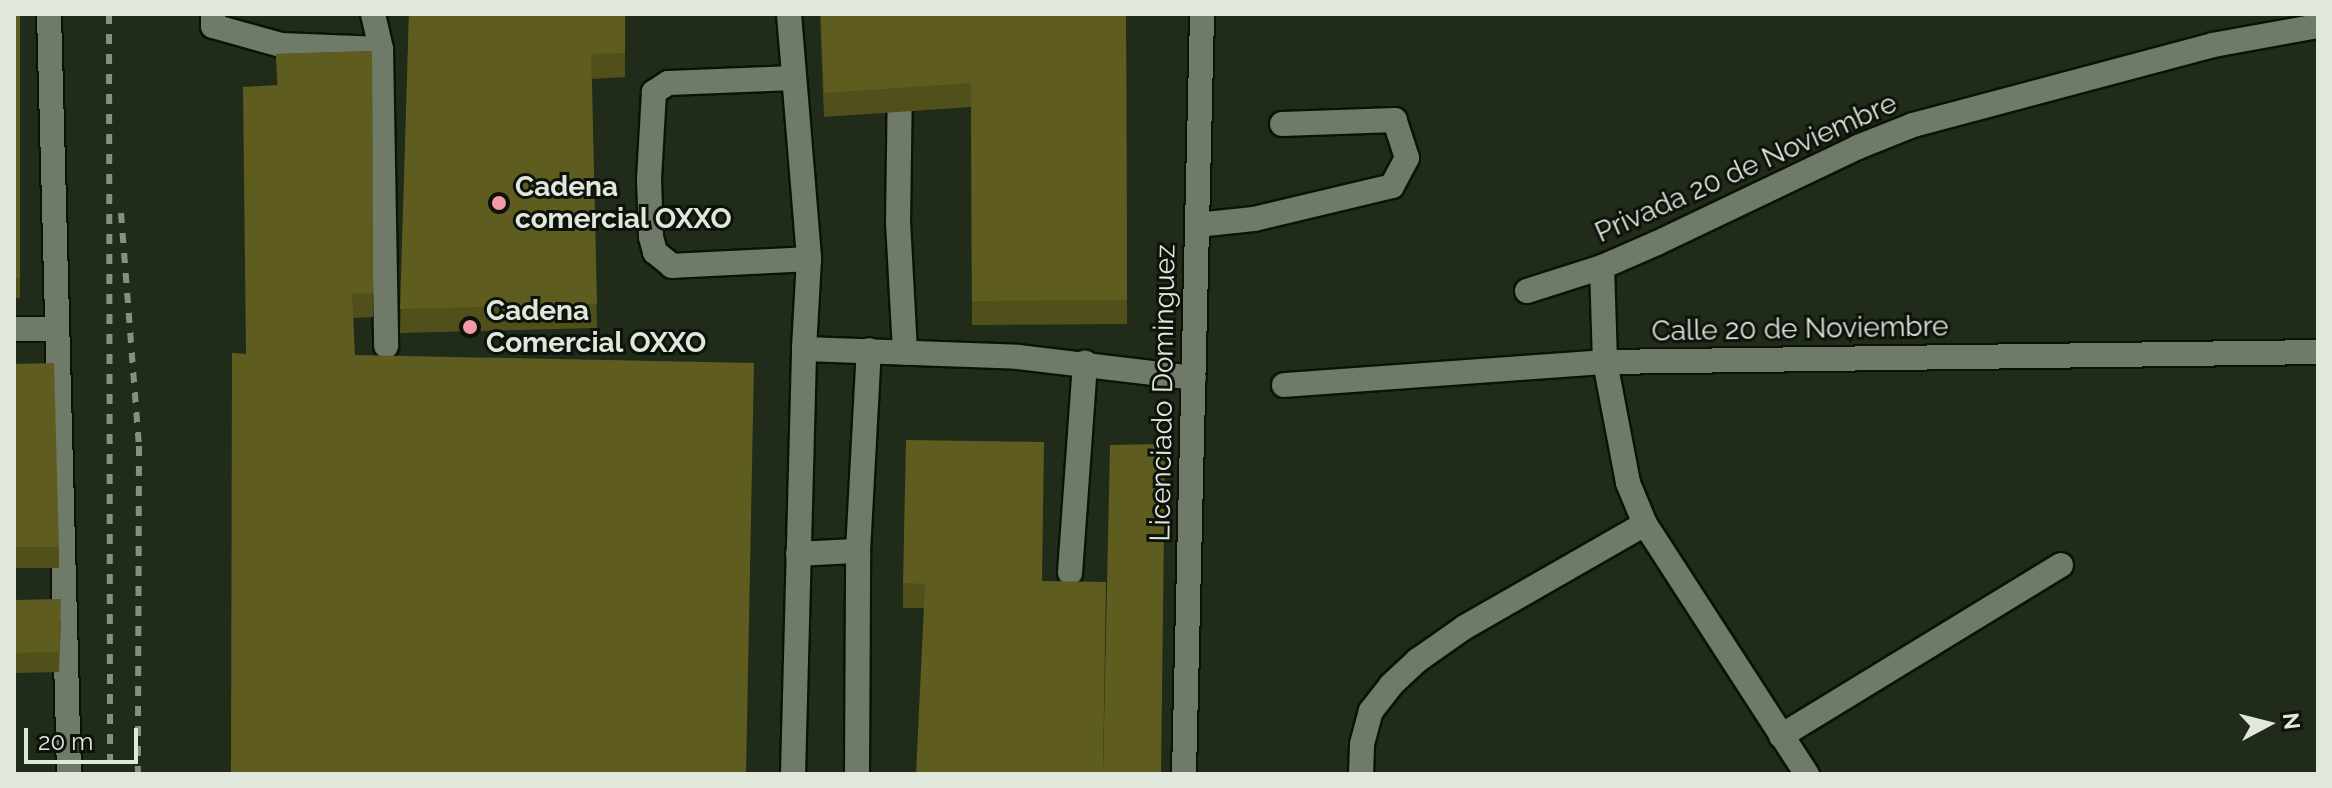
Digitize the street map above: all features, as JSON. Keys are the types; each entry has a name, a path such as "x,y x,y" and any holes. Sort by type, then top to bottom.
{"street":[{"path":"49,14 69,774"},
{"path":"213,14 213,26 281,45 381,49"},
{"path":"373,14 381,49 386,346"},
{"path":"789,14 809,259 793,774"},
{"name":"Licenciado Dominguez","path":"1184,774 1202,14"},
{"name":"Privada 20 de Noviembre","path":"1527,291 1602,267 1858,147 1913,125 2199,48 2318,26"},
{"path":"905,353 898,222 900,77 911,53"},
{"path":"794,78 668,83 654,92 649,179 651,237 655,252 672,266 809,259"},
{"path":"1197,225 1254,219 1392,186 1407,158 1395,120 1282,124"},
{"path":"1602,267 1605,362 1628,483 1645,524 1807,774"},
{"path":"14,329 57,329"},
{"path":"804,349 1085,363 1194,378"},
{"path":"857,774 858,551 869,350"},
{"name":"Calle 20 de Noviembre","path":"1284,385 1605,362 2318,352"},
{"path":"1070,573 1085,363"},
{"path":"1361,774 1362,744 1371,711 1391,685 1418,660 1465,627 1645,524"},
{"path":"798,554 858,551"},
{"path":"1781,736 2061,565"}],"building":[{"path":"14,14 20,14 20,278 14,278"},
{"name":"Cadena comercial OXXO","path":"409,14 625,14 625,53 591,54 597,304 400,309"},
{"path":"821,14 1126,14 1127,300 972,301 971,83 824,93"},
{"path":"372,51 373,293 352,294 355,355 754,363 746,774 231,774 232,353 246,354 243,87 278,85 276,54"},
{"path":"54,363 59,547 14,547 14,364"},
{"path":"906,440 1044,442 1042,581 1106,582 1103,774 916,774 925,584 903,583"},
{"path":"1165,444 1161,774 1103,774 1110,445"},
{"path":"61,599 59,652 14,653 14,600"}],"railway":[{"path":"109,14 110,774"},
{"path":"121,213 139,446 138,774"}],"place":[{"name":"Cadena comercial OXXO","path":"499,203"},
{"name":"Cadena Comercial OXXO","path":"470,327"}]}
